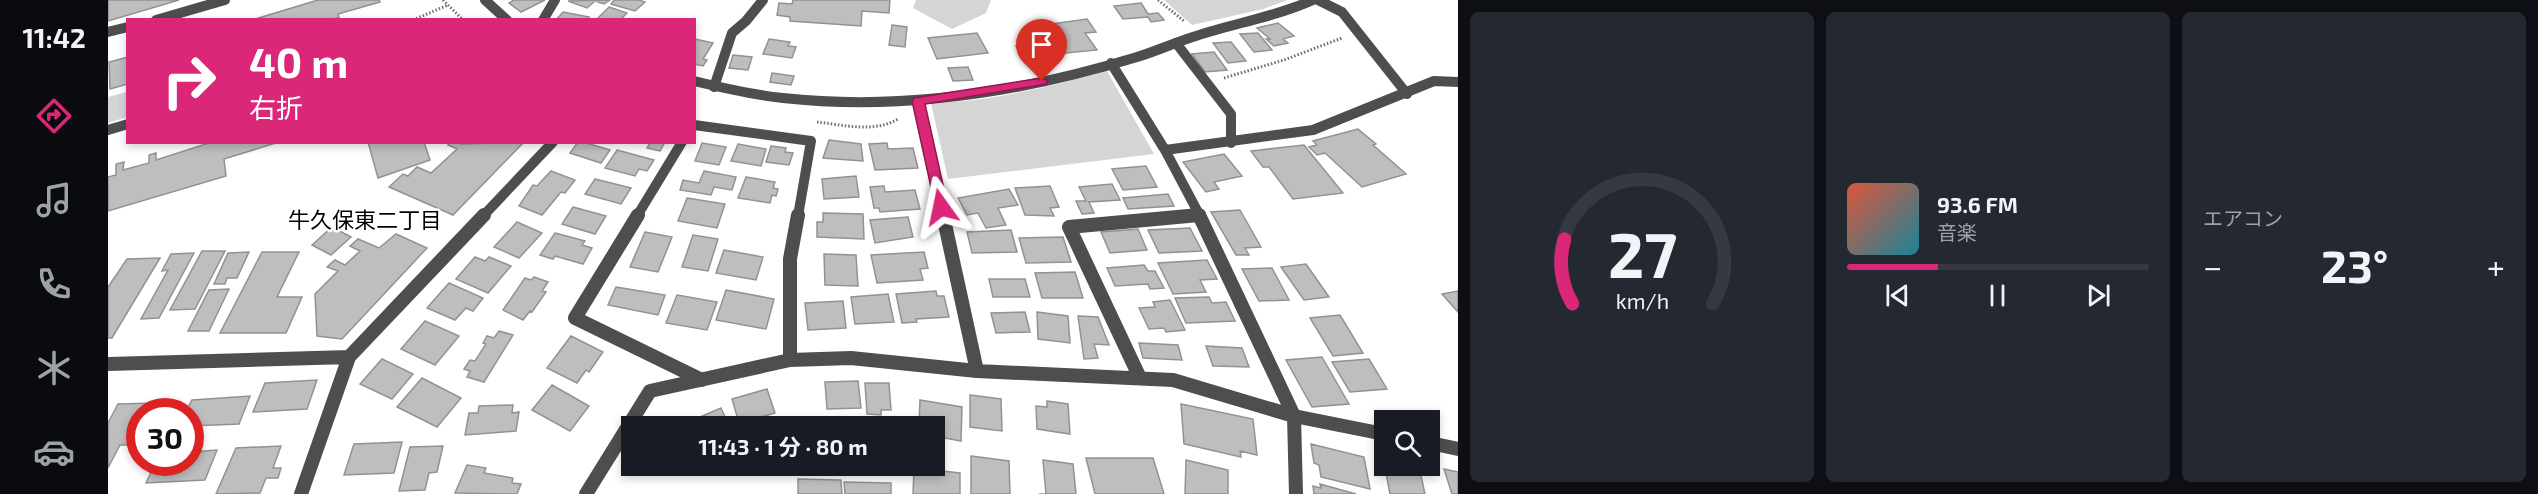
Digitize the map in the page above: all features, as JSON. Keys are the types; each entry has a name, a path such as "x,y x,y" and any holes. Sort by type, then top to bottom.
{"street":[{"path":"163,18 225,0"},
{"path":"485,0 505,18"},
{"path":"544,18 555,0"},
{"path":"714,87 732,33 747,21 763,0"},
{"path":"696,82 714,87 806,102 862,104 918,101 1042,81 1125,61 1200,34 1292,11 1313,0"},
{"path":"1318,0 1342,12 1407,94"},
{"path":"108,32 126,28"},
{"path":"1176,43 1230,114 1231,143"},
{"path":"1111,63 1165,150 1199,215 1294,416 1296,494"},
{"path":"1165,150 1231,143 1313,130 1407,94 1434,81 1458,82"},
{"path":"918,101 977,371"},
{"path":"108,130 126,125"},
{"path":"696,125 811,141 790,260 790,360"},
{"path":"301,494 349,357 551,144"},
{"path":"681,144 575,318 702,380"},
{"path":"1140,378 1069,227 1199,215"},
{"path":"108,364 349,357"},
{"path":"586,494 650,392 790,360 851,358 977,371 1173,380 1294,416 1374,432"},
{"path":"1440,445 1458,449"}],"path":[{"path":"443,0 461,18"},
{"path":"1158,0 1200,34"},
{"path":"418,18 448,5"},
{"path":"1206,82 1245,73 1358,32"}],"shaded area":[{"path":"916,0 991,0 986,13 952,29 913,8"},
{"path":"1164,0 1288,0 1263,9 1192,25"},
{"path":"1107,71 1154,154 948,179 931,103 998,96"},
{"path":"126,92 126,117 108,123 108,97"}],"building":[{"path":"108,0 179,0 108,21"},
{"path":"318,0 379,0 380,2 338,14 339,17 336,18 259,18"},
{"path":"514,0 545,0 521,12 509,3"},
{"path":"610,0 604,4 595,1 587,8 568,1"},
{"path":"614,0 645,2 635,11 611,4"},
{"path":"793,0 890,0 889,13 862,11 861,26 790,21 790,17 777,15 779,3 792,4"},
{"path":"1141,3 1148,14 1158,13 1164,20 1151,22 1148,17 1123,19 1114,6"},
{"path":"609,7 627,13 622,18 598,18"},
{"path":"563,12 589,17 588,18 558,18"},
{"path":"1087,19 1096,32 1085,33 1097,50 1046,55 1035,37 1044,36 1037,26"},
{"path":"1278,23 1294,36 1283,39 1288,43 1274,46 1266,39 1270,39 1257,28"},
{"path":"892,25 907,27 905,47 889,45"},
{"path":"977,33 988,53 937,59 928,38"},
{"path":"1258,33 1272,50 1254,52 1240,34"},
{"path":"696,39 713,43 703,59 707,60 703,66 696,64"},
{"path":"769,39 790,42 788,46 796,47 792,58 763,54"},
{"path":"1231,42 1246,61 1228,63 1213,43"},
{"path":"1036,43 1045,58 1025,61 1016,46"},
{"path":"1214,52 1227,70 1205,72 1192,54"},
{"path":"733,55 752,57 748,70 729,68"},
{"path":"126,58 126,85 110,89 109,62"},
{"path":"968,67 973,80 953,81 948,68"},
{"path":"772,73 794,76 791,85 770,82"},
{"path":"1358,129 1406,174 1362,187 1325,153 1317,155 1309,147 1317,145 1313,141"},
{"path":"829,140 861,144 863,161 823,158"},
{"path":"702,143 726,147 719,165 695,161"},
{"path":"887,143 888,149 913,148 918,168 875,170 869,144"},
{"path":"206,144 273,144 224,159 226,176 108,211 108,177 116,175 116,164 124,162 123,170 149,163 149,155 156,153 156,160"},
{"path":"369,144 425,144 430,160 378,178"},
{"path":"522,144 453,215 389,187 403,174 408,176 417,167 431,173 457,149 448,145"},
{"path":"577,144 590,144 610,150 601,163 570,153"},
{"path":"649,144 664,144 660,151 647,148"},
{"path":"738,144 766,149 761,166 731,161"},
{"path":"1304,145 1343,193 1293,199 1269,167 1263,167 1251,151"},
{"path":"771,146 786,148 785,152 793,153 789,165 766,162"},
{"path":"617,150 654,160 647,171 639,169 635,176 605,168"},
{"path":"1224,154 1242,176 1214,182 1219,189 1206,192 1183,162"},
{"path":"1146,166 1157,187 1123,190 1112,169"},
{"path":"551,171 575,180 565,193 561,192 542,215 519,206 533,185 537,186"},
{"path":"704,171 736,177 732,190 714,187 711,195 680,190 683,180 699,183"},
{"path":"856,176 859,197 824,199 822,179"},
{"path":"746,177 775,182 773,188 778,189 776,196 772,195 770,203 738,198"},
{"path":"595,179 631,188 621,204 585,194"},
{"path":"1112,184 1120,200 1089,202 1094,213 1082,214 1076,201 1086,201 1079,187"},
{"path":"884,186 885,192 915,190 920,209 880,212 879,208 874,208 870,187"},
{"path":"1050,186 1059,207 1050,208 1054,216 1025,215 1015,188"},
{"path":"1009,189 1018,205 998,208 1006,225 986,228 978,213 967,215 958,198"},
{"path":"1168,194 1174,206 1128,209 1123,198"},
{"path":"687,198 725,204 717,228 678,221"},
{"path":"573,207 606,216 595,234 562,224"},
{"path":"1240,210 1261,247 1245,248 1249,255 1236,255 1211,212"},
{"path":"823,213 863,214 864,239 817,237 817,222 823,222"},
{"path":"908,217 913,237 875,243 870,220"},
{"path":"517,222 542,233 519,258 494,247"},
{"path":"332,227 351,237 331,255 312,245"},
{"path":"1190,228 1202,251 1159,253 1148,230"},
{"path":"1138,229 1147,250 1110,253 1101,232"},
{"path":"1011,230 1017,252 972,253 967,232"},
{"path":"645,232 672,237 658,272 630,267"},
{"path":"555,233 585,241 582,245 592,248 583,264 555,256 553,259 540,255"},
{"path":"396,234 427,248 342,339 317,336 315,294 338,271 327,267 335,260 345,265 360,251 350,246 358,239 379,248"},
{"path":"693,235 718,239 708,271 682,267"},
{"path":"1063,237 1071,262 1026,263 1019,238"},
{"path":"724,250 763,257 756,280 716,273"},
{"path":"202,251 225,251 195,309 170,310"},
{"path":"249,252 237,278 227,278 225,284 214,284 228,253"},
{"path":"262,252 299,252 277,297 302,297 286,333 220,333"},
{"path":"924,252 928,268 920,269 923,280 877,283 871,255"},
{"path":"194,253 159,318 141,319 168,270 162,271 171,254"},
{"path":"824,254 856,255 858,286 825,285"},
{"path":"475,257 485,261 489,257 511,266 488,293 456,279"},
{"path":"160,258 112,338 108,338 108,287 127,259"},
{"path":"1207,260 1217,279 1200,280 1206,292 1173,294 1158,263"},
{"path":"1306,264 1329,297 1304,300 1281,267"},
{"path":"1144,265 1148,271 1155,271 1164,288 1150,289 1148,284 1115,286 1107,268"},
{"path":"1272,268 1289,300 1259,301 1242,269"},
{"path":"1075,272 1083,298 1042,298 1035,273"},
{"path":"534,277 548,282 542,291 546,292 532,312 530,311 523,320 503,310 525,278 531,280"},
{"path":"989,279 1025,279 1030,297 993,297"},
{"path":"449,283 483,298 473,311 466,308 455,320 427,308"},
{"path":"616,287 665,295 658,315 608,305"},
{"path":"229,289 209,331 188,331 209,290"},
{"path":"726,290 774,299 766,329 716,320"},
{"path":"936,291 937,296 944,296 949,317 916,319 917,322 902,323 896,294"},
{"path":"1458,291 1458,312 1442,294"},
{"path":"888,294 894,322 855,324 851,297"},
{"path":"677,295 717,302 707,330 666,323"},
{"path":"1209,297 1212,303 1226,302 1235,321 1186,323 1175,298"},
{"path":"1170,300 1185,330 1166,332 1164,328 1149,329 1139,308 1155,307 1153,302"},
{"path":"843,301 846,328 808,330 805,303"},
{"path":"1025,312 1030,332 996,333 991,313"},
{"path":"1037,312 1068,316 1070,343 1038,339"},
{"path":"1340,315 1363,353 1333,356 1310,318"},
{"path":"1078,316 1098,317 1109,345 1094,344 1098,358 1084,359"},
{"path":"425,321 459,336 435,365 401,349"},
{"path":"499,331 513,335 484,382 467,377 470,371 464,369 470,360 475,361 486,344 483,343 487,336 494,338"},
{"path":"571,336 603,352 589,372 586,370 577,383 547,368"},
{"path":"1139,343 1178,345 1182,360 1143,358"},
{"path":"1206,346 1242,348 1249,367 1213,366"},
{"path":"1322,357 1349,404 1312,407 1286,360"},
{"path":"382,359 413,374 392,399 360,384"},
{"path":"1369,359 1387,389 1350,392 1332,362"},
{"path":"422,378 461,398 437,427 397,407"},
{"path":"317,380 307,409 253,412 265,383"},
{"path":"858,381 861,408 827,409 825,382"},
{"path":"865,383 889,383 891,410 881,410 881,415 867,414"},
{"path":"552,385 589,406 570,431 532,410"},
{"path":"767,389 775,413 764,416 737,416 732,399"},
{"path":"970,395 1001,399 1002,431 970,427"},
{"path":"250,396 239,424 204,425 204,399"},
{"path":"920,400 962,407 961,441 945,438 945,416 919,416"},
{"path":"1047,401 1068,404 1070,434 1037,429 1036,406 1047,407"},
{"path":"118,404 126,404 126,445 120,445 108,468 108,423"},
{"path":"1181,404 1253,419 1257,455 1240,451 1241,457 1184,444"},
{"path":"513,405 512,413 519,412 516,431 465,435 469,413 478,413 479,406"},
{"path":"721,408 725,416 702,416"},
{"path":"402,442 394,473 344,475 354,444"},
{"path":"1311,444 1364,457 1370,489 1321,477 1319,465 1314,463"},
{"path":"281,446 273,468 281,468 278,478 266,478 260,493 216,494 236,448"},
{"path":"443,446 437,472 429,473 425,490 399,491 410,447"},
{"path":"217,450 205,480 146,483 149,476 204,476 204,451"},
{"path":"971,456 1009,461 1010,494 971,494"},
{"path":"1086,458 1153,458 1164,494 1095,494"},
{"path":"1043,460 1073,464 1076,494 1046,494"},
{"path":"1186,460 1228,470 1228,494 1185,494"},
{"path":"467,465 486,468 484,473 513,478 512,483 521,484 517,494 455,493"},
{"path":"1444,469 1458,472 1458,494 1452,494"},
{"path":"945,471 960,473 960,494 913,494 914,476 945,476"},
{"path":"1387,476 1421,476 1425,494 1390,494"},
{"path":"798,479 841,480 842,494 798,494"},
{"path":"844,482 891,483 891,494 845,494"},
{"path":"1320,484 1356,494 1314,494 1313,486 1321,488"}],"district":[{"name":"牛久保東二丁目","path":"365,219"}],"route":[{"path":"941,207 918,101 1042,81"}]}
